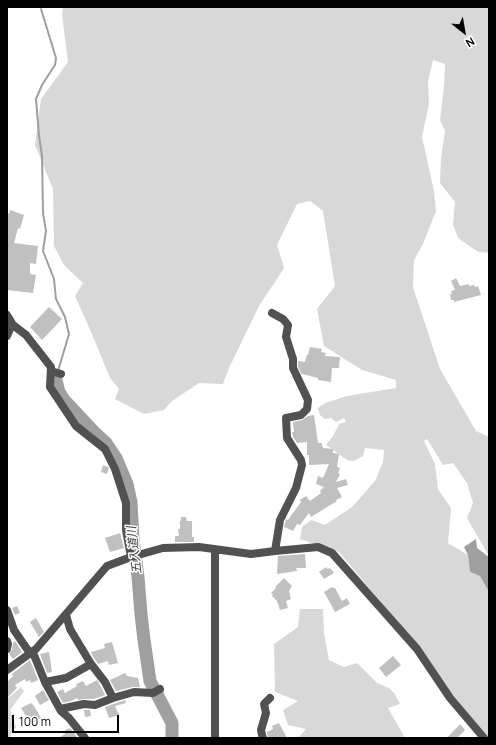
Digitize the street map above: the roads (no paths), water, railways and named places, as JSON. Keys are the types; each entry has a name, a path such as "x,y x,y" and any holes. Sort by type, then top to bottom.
{"street":[{"path":"272,313 283,319 288,325 286,337 293,359 293,368 308,400 307,409 301,415 286,418 286,438 301,460 302,466 296,488 280,520 275,550"},
{"path":"7,316 13,325 26,335 51,367 50,387 76,426 105,449 115,468 126,503 126,530 131,557"},
{"path":"7,336 13,325"},
{"path":"51,371 61,374"},
{"path":"8,667 36,649 107,566 131,557 164,548 199,547 251,554 318,546 332,553 417,649 450,698 484,738"},
{"path":"215,549 216,738"},
{"path":"7,610 14,630 27,649 34,655 45,682 60,709 85,738"},
{"path":"66,615 70,629 90,664 105,682 113,698"},
{"path":"7,641 7,649"},
{"path":"45,682 66,678 90,664"},
{"path":"60,709 84,704 95,705 134,692 152,693 160,689"},
{"path":"263,738 261,730 266,713 264,704 270,698"}],"waterway":[{"path":"41,9 56,58 55,65 42,85 36,99 42,156 43,213 46,231 43,251 54,279 56,299 65,317 69,334 58,371"},
{"name":"五入道川","path":"56,380 57,375"},
{"name":"五入道川","path":"56,380 59,392 64,400 106,443 116,458 127,484 131,502 133,539 150,681 172,723 172,738"}]}
